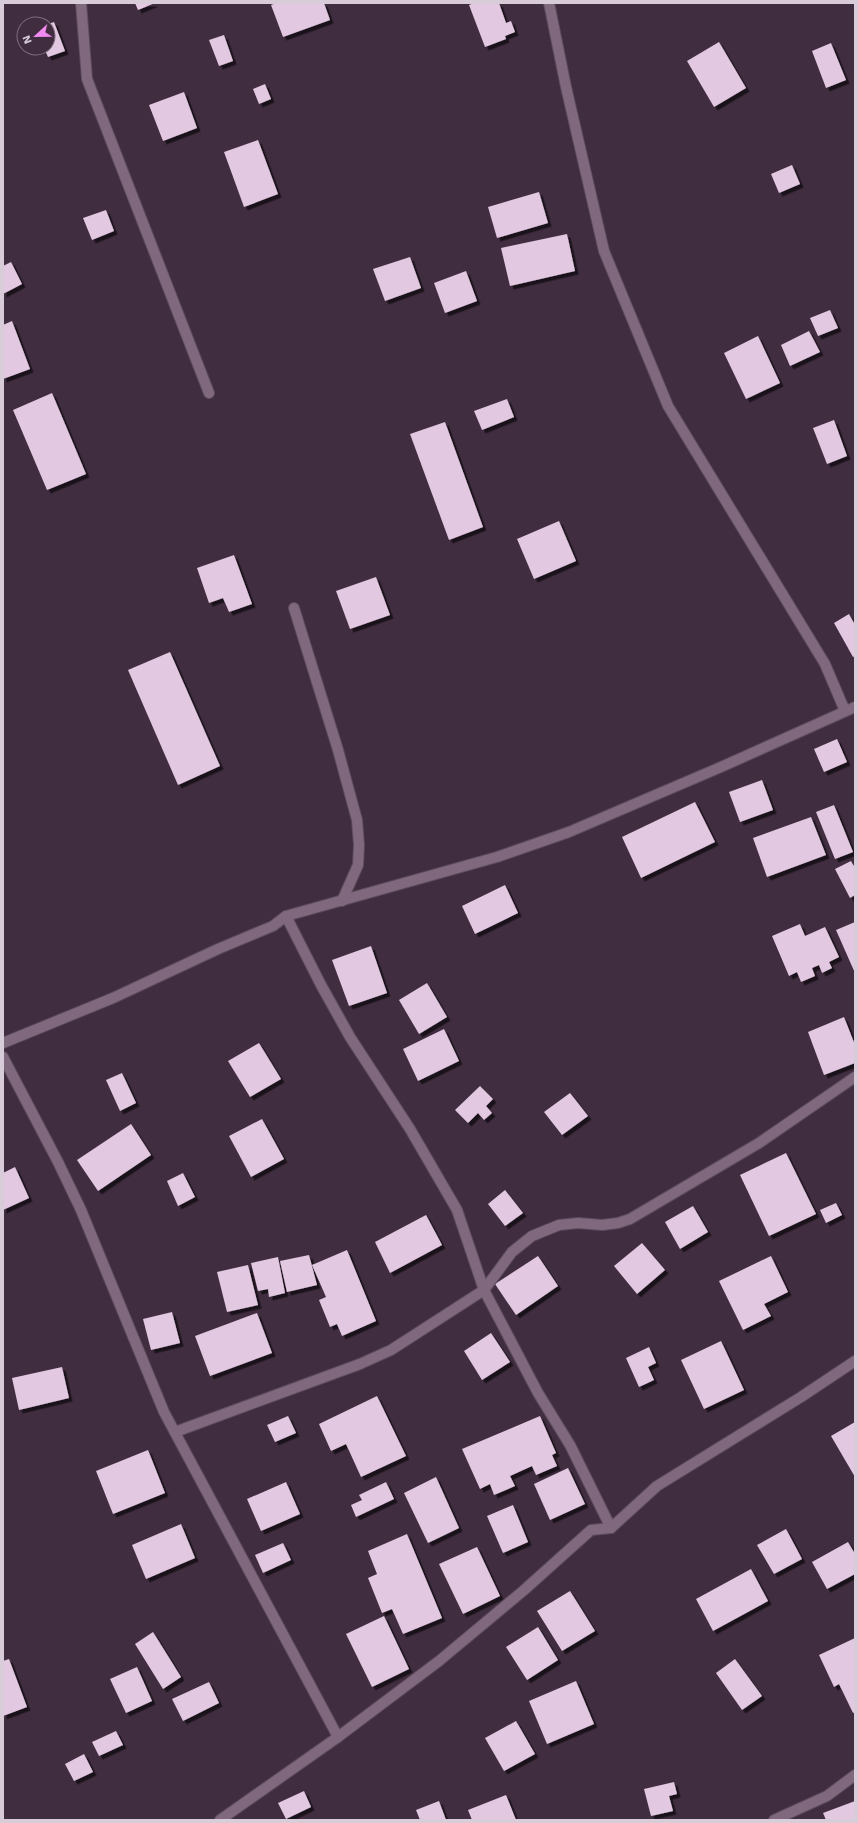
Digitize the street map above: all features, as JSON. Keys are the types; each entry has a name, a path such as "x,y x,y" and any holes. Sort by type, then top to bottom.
{"street":[{"path":"81,3 87,79 209,393"},
{"path":"549,3 566,87 604,252 668,406 825,664 845,711"},
{"path":"294,608 338,750 357,820 359,845 358,865 342,901"},
{"path":"3,1043 113,998 218,949 273,926 286,916 497,857 570,832 654,797 855,707"},
{"path":"286,916 321,985 343,1024 410,1129 457,1210 484,1290 538,1393 570,1445 611,1528"},
{"path":"3,1057 58,1162 80,1210 164,1412 338,1737"},
{"path":"175,1432 360,1364 392,1350 484,1290 512,1252 532,1236 559,1225 578,1223 602,1225 618,1223 630,1219 759,1143 855,1077"},
{"path":"220,1820 338,1737 439,1661 523,1591 591,1530 611,1528 657,1486 795,1401 855,1361"},
{"path":"774,1820 827,1796 855,1775"}],"building":[{"path":"135,3 155,3 138,10"},
{"path":"276,3 324,3 330,20 283,37 271,5"},
{"path":"474,3 499,3 506,23 511,21 515,32 505,36 506,39 485,47 469,5"},
{"path":"56,27 65,51 56,54"},
{"path":"224,35 233,61 219,66 209,40"},
{"path":"719,42 746,88 714,107 687,61"},
{"path":"831,43 846,80 826,88 812,51"},
{"path":"265,84 271,99 259,104 253,89"},
{"path":"184,92 197,128 163,141 149,105"},
{"path":"258,140 278,194 244,207 224,152"},
{"path":"792,165 800,184 779,193 771,174"},
{"path":"539,192 548,223 497,238 488,207"},
{"path":"106,210 114,231 92,240 83,218"},
{"path":"567,234 575,271 510,286 501,248"},
{"path":"410,257 421,288 385,301 373,269"},
{"path":"11,262 22,284 3,294 3,266"},
{"path":"466,271 477,301 445,313 434,283"},
{"path":"830,310 838,328 818,336 810,318"},
{"path":"12,321 30,369 3,379 3,325"},
{"path":"809,331 820,352 790,366 781,345"},
{"path":"758,336 780,383 746,399 724,353"},
{"path":"52,393 86,474 47,490 13,410"},
{"path":"507,399 514,417 482,430 474,411"},
{"path":"834,420 847,456 827,464 813,428"},
{"path":"445,422 483,527 449,540 410,434"},
{"path":"559,521 576,561 534,579 517,539"},
{"path":"234,555 252,604 229,612 223,598 209,603 197,568"},
{"path":"376,577 390,615 350,629 336,591"},
{"path":"849,614 855,625 855,656 853,657 834,623"},
{"path":"170,652 220,766 178,785 128,670"},
{"path":"837,739 847,762 824,772 814,749"},
{"path":"762,780 773,810 740,822 729,792"},
{"path":"695,802 715,842 641,878 622,837"},
{"path":"834,805 853,852 835,859 816,812"},
{"path":"811,817 826,855 767,877 753,838"},
{"path":"851,861 855,868 855,895 850,898 835,869"},
{"path":"505,885 518,913 475,934 462,906"},
{"path":"855,922 855,973 836,930"},
{"path":"800,924 805,936 825,927 839,957 829,962 832,968 822,973 819,965 812,968 815,976 801,982 797,972 789,976 772,936"},
{"path":"371,946 387,993 349,1006 332,960"},
{"path":"427,983 447,1017 419,1034 399,1000"},
{"path":"844,1017 855,1045 855,1063 824,1075 808,1032"},
{"path":"444,1029 459,1061 418,1081 403,1049"},
{"path":"259,1043 281,1079 250,1097 228,1061"},
{"path":"122,1073 136,1103 120,1111 106,1080"},
{"path":"480,1086 493,1099 486,1106 492,1113 484,1120 478,1113 468,1123 455,1110"},
{"path":"570,1093 588,1116 562,1135 544,1112"},
{"path":"262,1119 284,1159 251,1177 229,1136"},
{"path":"131,1124 151,1155 98,1191 77,1160"},
{"path":"786,1153 816,1214 769,1236 740,1175"},
{"path":"15,1167 29,1198 3,1210 3,1173"},
{"path":"183,1173 195,1197 178,1206 167,1181"},
{"path":"505,1190 523,1213 505,1226 488,1204"},
{"path":"836,1203 842,1215 826,1223 820,1210"},
{"path":"693,1206 708,1232 680,1249 665,1222"},
{"path":"426,1215 442,1245 390,1273 375,1242"},
{"path":"642,1243 665,1270 637,1294 614,1266"},
{"path":"347,1250 376,1321 342,1336 337,1324 330,1327 319,1300 326,1297 312,1265"},
{"path":"309,1255 317,1285 287,1292 280,1261"},
{"path":"538,1256 558,1286 516,1315 495,1284"},
{"path":"771,1256 788,1292 764,1304 771,1316 743,1330 719,1281"},
{"path":"278,1257 285,1293 269,1297 268,1289 258,1291 251,1263"},
{"path":"248,1265 258,1305 227,1312 217,1272"},
{"path":"172,1312 180,1343 151,1350 143,1319"},
{"path":"257,1313 272,1353 210,1376 195,1336"},
{"path":"491,1333 510,1362 482,1380 464,1351"},
{"path":"721,1341 744,1390 704,1409 681,1360"},
{"path":"649,1347 656,1363 648,1367 654,1380 639,1387 626,1358"},
{"path":"62,1367 69,1398 19,1410 12,1378"},
{"path":"377,1396 406,1456 361,1477 346,1444 331,1451 319,1424"},
{"path":"288,1416 296,1433 275,1442 267,1425"},
{"path":"540,1416 556,1453 552,1455 557,1466 536,1475 532,1466 510,1476 515,1486 494,1495 490,1484 480,1489 462,1449"},
{"path":"855,1422 855,1477 831,1436"},
{"path":"148,1450 165,1493 113,1514 96,1471"},
{"path":"568,1468 585,1504 550,1520 534,1484"},
{"path":"436,1477 459,1528 428,1543 404,1493"},
{"path":"286,1482 300,1514 261,1531 247,1499"},
{"path":"386,1482 394,1499 356,1517 351,1505 362,1500 359,1495"},
{"path":"513,1505 528,1542 503,1553 487,1516"},
{"path":"181,1524 195,1558 146,1579 132,1545"},
{"path":"786,1529 802,1559 774,1574 757,1545"},
{"path":"407,1534 442,1618 403,1634 392,1609 382,1613 368,1578 377,1574 368,1551"},
{"path":"848,1542 855,1554 855,1574 827,1589 812,1562"},
{"path":"283,1543 291,1560 263,1573 255,1555"},
{"path":"477,1547 500,1596 463,1614 439,1564"},
{"path":"751,1569 768,1601 713,1631 696,1599"},
{"path":"570,1591 595,1631 562,1651 537,1611"},
{"path":"384,1616 409,1669 372,1687 346,1634"},
{"path":"538,1627 558,1660 527,1680 506,1647"},
{"path":"153,1632 181,1677 163,1689 135,1644"},
{"path":"855,1638 855,1712 853,1713 839,1684 834,1687 819,1655"},
{"path":"9,1659 27,1707 3,1716 3,1661"},
{"path":"735,1659 762,1696 742,1710 716,1673"},
{"path":"137,1667 152,1701 126,1713 110,1679"},
{"path":"576,1681 594,1724 547,1744 529,1701"},
{"path":"209,1682 219,1703 183,1721 172,1699"},
{"path":"516,1721 535,1754 504,1771 485,1738"},
{"path":"116,1731 123,1745 99,1756 92,1742"},
{"path":"84,1754 93,1772 74,1781 65,1764"},
{"path":"674,1782 677,1794 669,1796 673,1811 651,1816 644,1789"},
{"path":"304,1791 311,1807 286,1819 278,1803"},
{"path":"506,1795 516,1820 472,1820 468,1810"},
{"path":"439,1801 446,1820 420,1820 416,1810"},
{"path":"855,1801 855,1820 826,1820 823,1813"}]}
